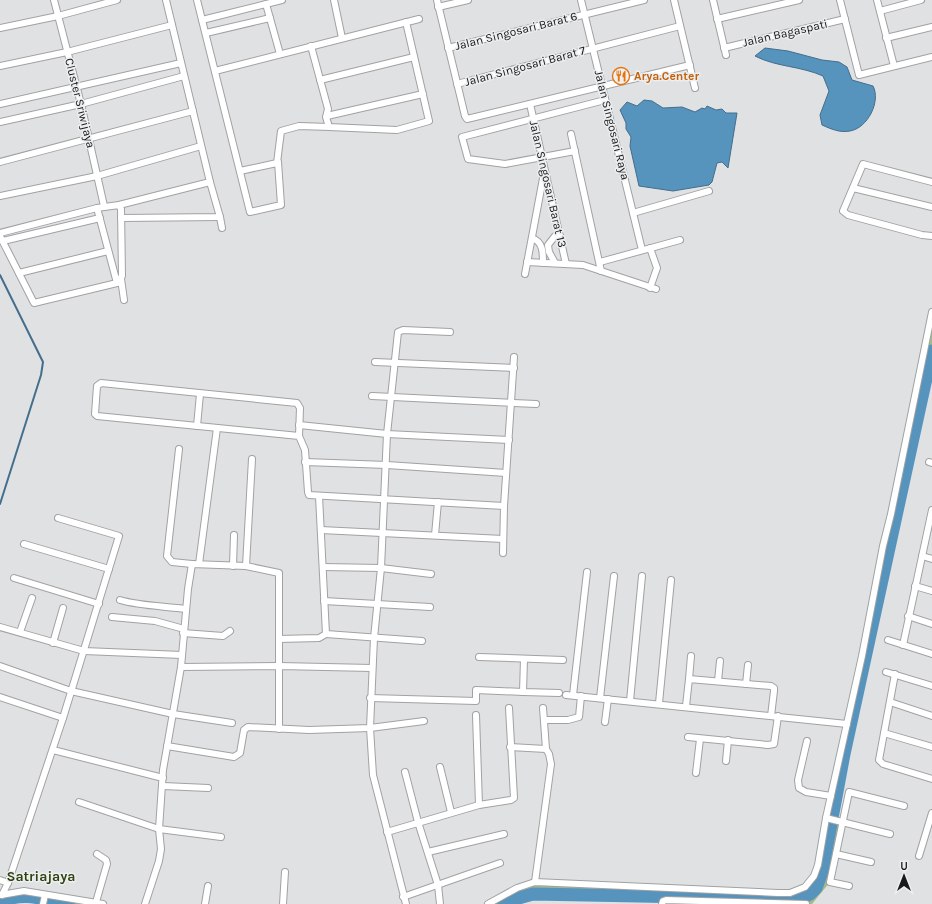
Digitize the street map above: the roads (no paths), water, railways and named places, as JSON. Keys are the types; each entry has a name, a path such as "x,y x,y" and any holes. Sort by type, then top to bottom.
{"street":[{"name":"Cluster Sriwijaya","path":"54,0 90,139 104,206"},
{"path":"0,28 58,16 117,0"},
{"path":"166,0 222,228"},
{"path":"197,0 250,212 281,205 278,162 281,131 300,126 396,130 429,121 406,22"},
{"path":"202,20 282,0"},
{"path":"342,0 334,1 342,38"},
{"path":"437,0 465,116 470,120 690,65"},
{"path":"438,7 468,0"},
{"name":"Jalan Singosari Raya","path":"581,0 642,250"},
{"name":"Jalan Singosari Barat 6","path":"448,48 644,0"},
{"path":"674,0 695,88"},
{"path":"713,0 726,55"},
{"path":"717,19 799,0"},
{"path":"840,0 858,74 861,75 932,57"},
{"path":"877,0 894,66"},
{"path":"880,11 921,0"},
{"path":"266,4 280,54"},
{"path":"206,33 270,18"},
{"path":"215,71 419,19"},
{"name":"Jalan Bagaspati","path":"724,48 845,19"},
{"path":"0,66 67,52 172,25"},
{"name":"Jalan Singosari Barat 7","path":"457,84 680,26"},
{"path":"886,38 932,27"},
{"path":"311,46 328,109 327,116 330,127"},
{"path":"320,80 414,57"},
{"path":"0,104 181,62"},
{"path":"0,122 81,104 184,76"},
{"path":"327,116 423,94"},
{"path":"575,151 505,164 472,160 466,157 462,137 605,100"},
{"name":"Jalan Singosari Barat 13","path":"530,104 566,264"},
{"path":"0,162 193,111"},
{"path":"571,134 601,271"},
{"path":"0,196 97,176 201,146"},
{"path":"240,171 278,162"},
{"path":"932,182 863,164 844,209 845,214 922,235 932,236"},
{"path":"525,274 544,170"},
{"path":"1,237 104,206 210,182"},
{"path":"853,188 932,207"},
{"path":"633,213 709,192"},
{"path":"538,202 547,204 552,201"},
{"path":"118,204 121,209 119,281"},
{"path":"97,208 108,251 124,300"},
{"path":"121,218 220,217"},
{"path":"1,237 100,218"},
{"path":"555,263 549,252 548,245 555,236 560,236"},
{"path":"1,237 34,303 119,281"},
{"path":"532,238 537,240 540,244 542,263"},
{"path":"600,262 680,240"},
{"path":"527,262 583,265 653,288 657,268 650,248"},
{"path":"19,273 108,251"},
{"path":"663,896 750,893 778,894 797,891 805,887 814,876 818,865 828,818 932,312"},
{"path":"406,904 373,775 370,728 370,698 376,604 381,568 387,465 387,434 397,334 399,330 450,332"},
{"path":"503,553 502,539 514,358"},
{"path":"375,362 514,368"},
{"path":"299,436 97,416 95,413 97,386 101,383 297,403 300,408 299,436 304,446 308,493 319,496 504,506"},
{"path":"197,426 200,394"},
{"path":"372,396 536,404"},
{"path":"299,425 387,434 509,440"},
{"path":"199,564 217,428"},
{"path":"179,449 167,556 172,562 246,566 279,572 278,729"},
{"path":"246,566 252,459"},
{"path":"305,462 387,465 506,473"},
{"path":"319,496 326,634"},
{"path":"435,535 438,502"},
{"path":"903,645 908,616 930,528 932,510"},
{"path":"1,895 8,883 53,750 119,536 58,518"},
{"path":"321,530 502,539"},
{"path":"233,566 234,535"},
{"path":"24,544 110,568"},
{"path":"922,556 932,559"},
{"path":"145,904 159,861 161,849 159,829 163,778 181,667 192,564"},
{"path":"323,567 381,568 431,574"},
{"path":"587,572 569,695 659,703 847,724"},
{"path":"600,698 614,576"},
{"path":"630,701 642,576"},
{"path":"14,578 99,604"},
{"path":"659,703 671,580"},
{"path":"916,586 932,592"},
{"path":"20,632 32,598"},
{"path":"120,600 132,604 158,605 186,609"},
{"path":"324,601 430,607"},
{"path":"53,643 63,608"},
{"path":"908,616 932,624"},
{"path":"112,617 155,621 184,631 223,636 230,631"},
{"path":"0,627 84,651 182,655"},
{"path":"279,639 319,638 326,634 422,641"},
{"path":"888,640 932,654"},
{"path":"686,706 691,656"},
{"path":"479,657 564,660"},
{"path":"523,692 524,659"},
{"path":"718,681 720,661"},
{"path":"746,684 748,665"},
{"path":"0,666 72,691 173,714 232,723"},
{"path":"181,667 279,666 372,668"},
{"path":"886,672 932,686"},
{"path":"895,674 879,757 881,763 932,779"},
{"path":"689,679 774,688 771,716"},
{"path":"370,698 476,701 476,690 559,693"},
{"path":"544,720 568,720 579,717 581,696"},
{"path":"0,697 63,718"},
{"path":"605,722 608,699"},
{"path":"890,702 932,716"},
{"path":"387,832 452,812 479,805 513,799 509,708"},
{"path":"535,882 551,764 549,754 546,749 543,708"},
{"path":"476,715 479,805"},
{"path":"688,737 768,745 774,744 778,716"},
{"path":"167,746 234,757 240,753 246,728 309,730 370,728 424,721"},
{"path":"884,733 932,747"},
{"path":"696,773 700,738"},
{"path":"726,761 728,740"},
{"path":"808,742 798,780 799,788 806,792 832,796"},
{"path":"510,747 546,749"},
{"path":"53,750 163,778"},
{"path":"440,767 452,812"},
{"path":"405,772 418,822 438,885 440,904"},
{"path":"163,786 208,788"},
{"path":"849,886 830,882 841,822 849,792 904,806"},
{"path":"79,802 159,829 221,837"},
{"path":"919,856 932,813"},
{"path":"828,818 890,834"},
{"path":"428,852 504,834"},
{"path":"96,902 107,864 106,860 97,854"},
{"path":"836,854 871,862"},
{"path":"403,897 500,863"},
{"path":"283,904 285,872"},
{"path":"0,880 8,883"},
{"path":"488,904 517,888 535,882 663,896 806,904"},
{"path":"205,904 208,886"},
{"path":"1,895 24,891 103,904"},
{"path":"43,904 44,895"}],"water":[{"path":"765,48 788,51 822,60 839,62 847,67 852,80 873,86 875,99 871,113 862,125 850,131 836,130 822,125 820,115 829,91 823,76 806,70 763,60 755,56"},
{"path":"644,100 652,101 663,108 682,107 695,112 702,108 705,109 707,106 716,110 722,109 726,113 737,113 728,168 722,162 717,163 712,182 709,185 673,191 639,186 630,146 631,137 626,129 626,123 620,110 627,102 637,106"}],"waterway":[{"path":"0,275 43,362 41,375 0,504"},
{"path":"503,904 508,901 533,894 798,899 810,894 816,888 822,872 844,754 932,351"},
{"path":"0,903 16,897 34,897 69,904"}],"place":[{"name":"Arya.Center","path":"621,76"}],"district":[{"name":"Satriajaya","path":"41,876"}]}
